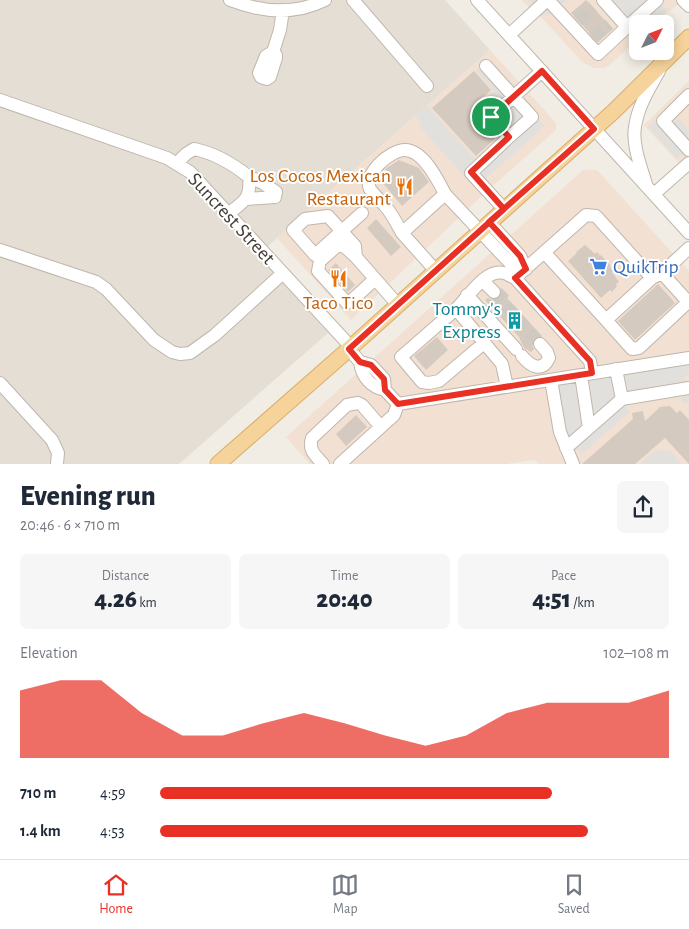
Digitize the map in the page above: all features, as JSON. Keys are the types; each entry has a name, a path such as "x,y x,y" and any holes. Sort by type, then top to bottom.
{"main road":[{"path":"218,464 594,129 689,37"}],"street":[{"path":"230,0 258,9 283,10 300,9 324,0"},
{"path":"354,0 427,86"},
{"path":"477,0 689,233"},
{"path":"509,35 548,0 591,41 598,54 657,0"},
{"path":"683,0 689,6"},
{"path":"599,2 613,20 627,27"},
{"path":"272,52 280,30 283,10"},
{"path":"650,190 637,150 634,129 640,105 662,64"},
{"path":"486,66 532,117 471,172 504,209"},
{"path":"509,137 491,117 542,71"},
{"path":"689,95 663,121 689,150"},
{"name":"Suncrest Street","path":"0,100 167,158 190,172 350,348 360,362 371,365 384,379 385,390 398,404"},
{"path":"177,163 194,148 207,152 238,168 249,177 263,183 276,192 275,197 247,199 229,213"},
{"path":"436,271 402,233 388,209 370,189 369,180 373,170 394,152 406,150 417,155 436,175 444,194 520,256 526,269"},
{"path":"650,190 689,163"},
{"path":"247,199 250,188 249,177"},
{"path":"402,233 444,194"},
{"path":"356,257 355,246 342,231 362,213"},
{"path":"515,278 526,269 544,252 586,215 596,216 657,276 689,303 639,348 632,349 544,252"},
{"path":"375,279 347,303 318,271 320,261 338,245 345,247 356,257 398,305"},
{"path":"606,320 689,248"},
{"path":"0,250 96,282 106,289 154,340 172,352 180,354 190,353 215,335 283,274"},
{"path":"484,342 439,381 429,384 422,382 401,357 462,304 467,295 483,281 492,274 503,273 515,278 590,361 587,374 589,428"},
{"path":"483,281 494,292"},
{"path":"467,295 528,363 533,366 540,367 546,364 549,358 547,352 540,344"},
{"path":"456,309 502,364 507,387"},
{"path":"340,464 394,415 398,404 689,358"},
{"path":"616,369 622,399"},
{"path":"551,380 560,432 574,464"},
{"path":"439,381 442,397"},
{"path":"0,383 52,440 58,453 57,464"},
{"path":"566,448 622,399 689,388"},
{"path":"323,464 312,451 310,445 312,438 347,405 352,403 362,405 381,427"},
{"path":"312,438 317,450 325,460 331,463 337,461 358,440 369,437"}],"shaded area":[{"path":"0,0 445,0 490,50 258,255 328,333 179,464 0,464"},
{"path":"521,0 684,0 665,15 629,15 629,47 610,65 604,68 594,68 583,63 541,17"},
{"path":"528,0 567,0 552,14 541,17 528,7 532,3"},
{"path":"613,0 666,0 661,4 667,11 662,15 629,15 629,18"},
{"path":"490,50 556,123 556,130 487,191 351,320 277,238"},
{"path":"486,62 545,126 475,188 418,125 421,122 415,116 427,106 475,159 500,137 478,112 477,107 494,91 476,71"},
{"path":"689,81 689,174 644,125"},
{"path":"663,112 673,123 678,118 689,130 689,154 685,157 682,154 677,159 648,127"},
{"path":"583,170 597,170 689,271 689,464 539,464 535,460 507,464 310,464 286,437"},
{"path":"689,352 689,375 685,375 686,381 689,381 689,403 682,403 681,395 625,405 630,412 582,454 575,450 567,433 556,374"},
{"path":"655,450 670,451 681,464 640,464"}],"building":[{"path":"586,0 613,29 598,42 571,13"},
{"path":"474,71 491,90 473,106 474,116 495,139 476,156 432,108"},
{"name":"Los Cocos Mexican Restaurant","path":"399,160 419,168 429,182 402,206 382,182 390,175 385,169"},
{"path":"376,219 401,247 391,256 367,228"},
{"path":"585,245 595,254 597,252 601,255 611,266 612,272 619,282 612,292 610,290 601,298 568,261"},
{"name":"Taco Tico","path":"336,263 355,285 348,292 328,270"},
{"path":"658,284 675,303 635,340 618,321"},
{"name":"Tommy's Express","path":"500,287 509,296 507,298 542,336 534,338 532,345 534,349 531,352 524,348 519,337 485,300 488,298 492,300 499,298 502,294"},
{"path":"437,337 448,350 426,370 414,356"},
{"path":"670,406 677,413 680,410 689,420 689,464 665,438 635,464 582,464 633,419 632,413 643,411 645,421 660,407"},
{"path":"356,415 367,427 346,446 336,434"}],"tunnel":[{"path":"578,21 593,7"},
{"path":"593,38 609,24"},
{"path":"494,292 540,344"}],"place":[{"name":"Los Cocos Mexican Restaurant","path":"405,186"},
{"name":"QuikTrip","path":"599,266"},
{"name":"Taco Tico","path":"338,278"},
{"name":"Tommy's Express","path":"515,320"}],"route":[{"path":"491,117 509,137 471,172 504,209 489,222 433,274 349,349 360,362 371,365 384,379 385,390 398,404 592,373 590,361 515,278 526,269 520,256 489,222 594,129 542,71 491,117"}]}
